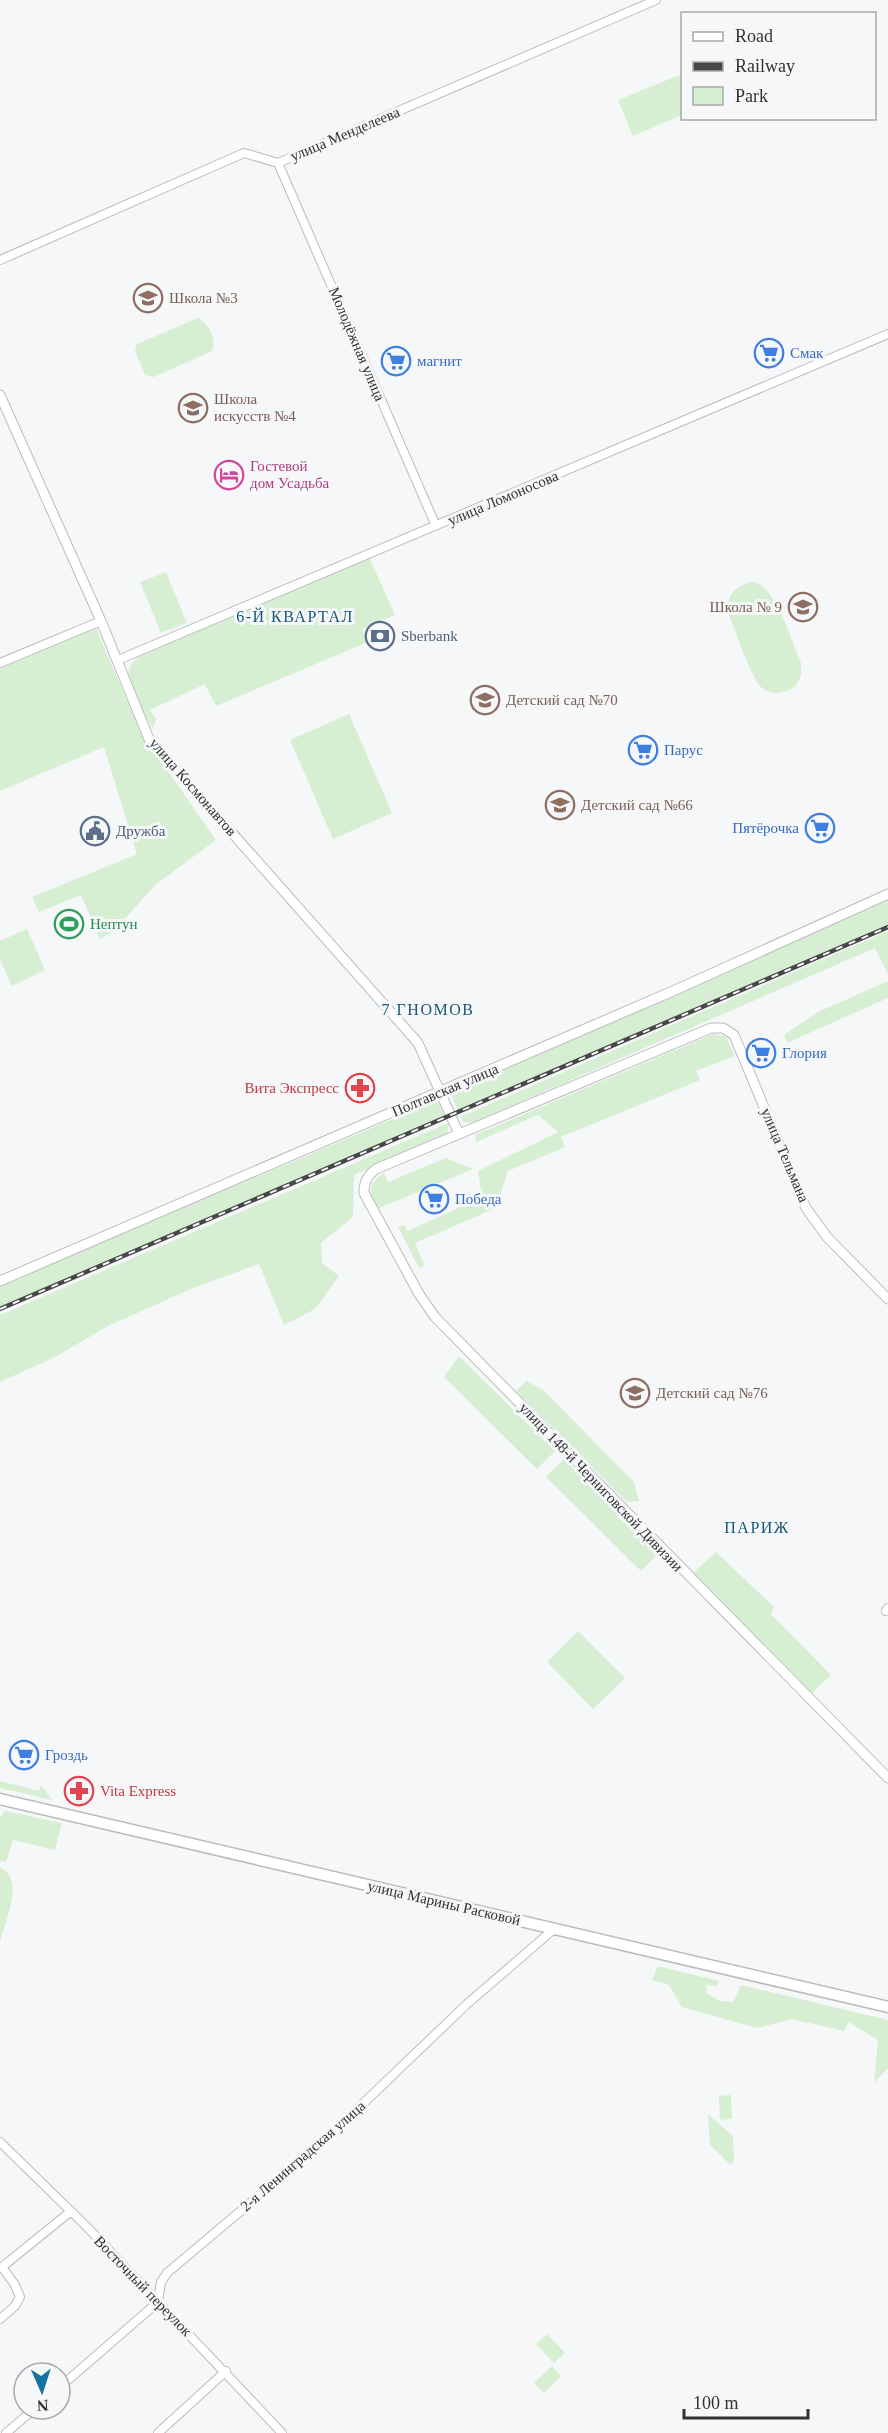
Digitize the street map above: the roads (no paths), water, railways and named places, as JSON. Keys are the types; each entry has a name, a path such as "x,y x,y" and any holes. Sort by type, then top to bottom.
{"main road":[{"name":"улица Марины Расковой","path":"0,1798 888,2007"}],"street":[{"name":"улица Менделеева","path":"0,260 244,153 278,163 656,0"},
{"name":"Молодёжная улица","path":"278,163 436,526"},
{"name":"улица Ломоносова","path":"118,660 888,334"},
{"name":"улица Космонавтов","path":"0,395 118,660 149,739 418,1043 459,1134"},
{"path":"0,663 101,621"},
{"name":"Полтавская улица","path":"0,1281 440,1092 888,894"},
{"name":"улица Тельмана","path":"459,1134 711,1028 723,1028 734,1035 806,1208 827,1237 888,1299"},
{"name":"улица 148-й Черниговской Дивизии","path":"459,1134 376,1169 366,1180 364,1193 419,1294 435,1317 888,1778"},
{"name":"2-я Ленинградская улица","path":"158,2302 161,2282 167,2273 326,2139 467,2004 554,1929"},
{"name":"Восточный переулок","path":"0,2142 226,2371 282,2433"},
{"path":"0,2319 15,2306 20,2297 15,2284 1,2266 70,2212"},
{"path":"72,2377 158,2302"},
{"path":"158,2433 226,2371"},
{"path":"6,2433 20,2421"}],"railway":[{"path":"0,1309 888,927"}],"place":[{"name":"Школа №3","path":"148,298"},
{"name":"Смак","path":"769,353"},
{"name":"магнит","path":"396,361"},
{"name":"Школа искусств №4","path":"193,408"},
{"name":"Гостевой дом Усадьба","path":"229,475"},
{"name":"Школа № 9","path":"803,607"},
{"name":"Sberbank","path":"380,636"},
{"name":"Детский сад №70","path":"485,700"},
{"name":"Парус","path":"643,750"},
{"name":"Детский сад №66","path":"560,805"},
{"name":"Пятёрочка","path":"820,828"},
{"name":"Дружба","path":"95,831"},
{"name":"Нептун","path":"69,924"},
{"name":"Глория","path":"761,1053"},
{"name":"Вита Экспресс","path":"360,1088"},
{"name":"Победа","path":"434,1199"},
{"name":"Детский сад №76","path":"635,1393"},
{"name":"Гроздь","path":"24,1755"},
{"name":"Vita Express","path":"79,1791"}],"district":[{"name":"6-Й КВАРТАЛ","path":"295,616"},
{"name":"7 ГНОМОВ","path":"428,1009"},
{"name":"ПАРИЖ","path":"757,1527"}]}
